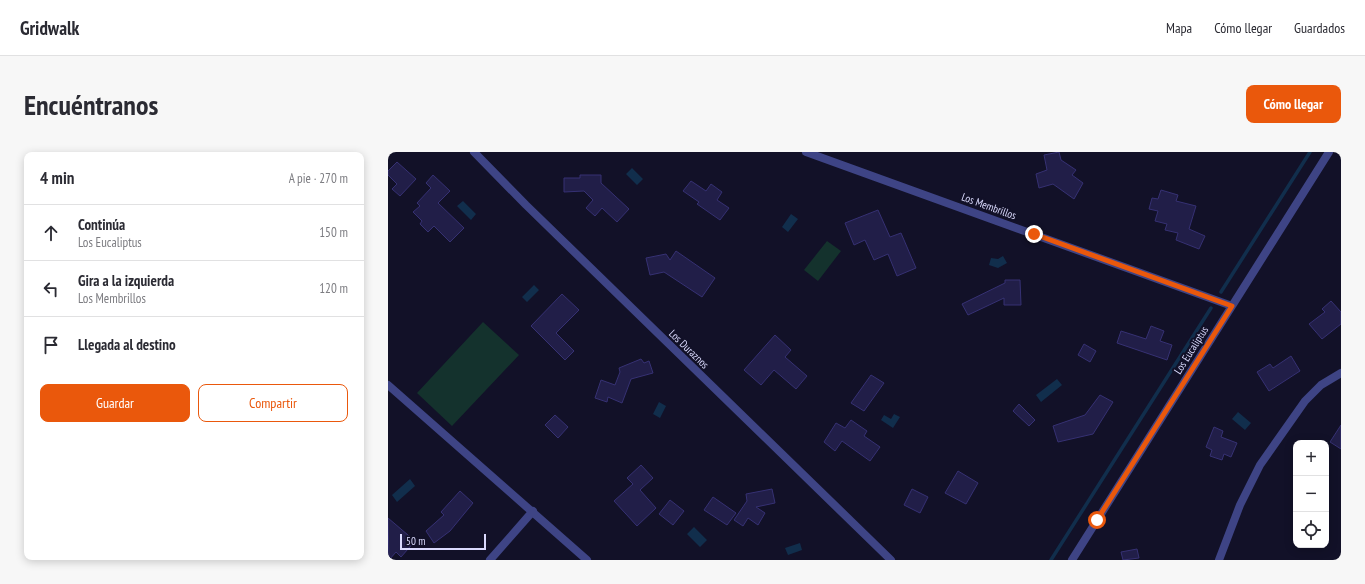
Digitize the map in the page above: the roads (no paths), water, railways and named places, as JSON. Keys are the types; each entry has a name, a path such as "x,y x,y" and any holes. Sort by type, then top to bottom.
{"street":[{"name":"Los Duraznos","path":"474,152 532,211 891,560"},
{"name":"Los Membrillos","path":"806,152 1232,306"},
{"name":"Los Eucaliptus","path":"1072,560 1329,152"},
{"path":"1218,560 1240,505 1260,465 1305,401 1321,385 1341,373"},
{"path":"388,385 587,560"},
{"path":"490,560 533,511"}],"water":[{"path":"632,168 643,179 637,185 626,174"},
{"path":"463,201 476,214 471,220 457,206"},
{"path":"791,214 798,219 788,232 782,227"},
{"path":"1003,256 1007,263 998,268 989,265 991,258 998,259"},
{"path":"534,285 539,290 527,302 522,297"},
{"path":"1057,379 1062,385 1041,402 1036,395"},
{"path":"659,402 666,406 660,418 653,414"},
{"path":"1238,412 1251,423 1245,430 1232,419"},
{"path":"894,414 900,417 893,428 881,420 884,415 891,419"},
{"path":"410,479 415,486 397,502 392,495"},
{"path":"694,527 707,540 700,547 687,534"},
{"path":"800,543 802,550 788,555 785,548"}],"waterway":[{"path":"1221,292 1310,152"},
{"path":"1051,560 1211,308"}]}
